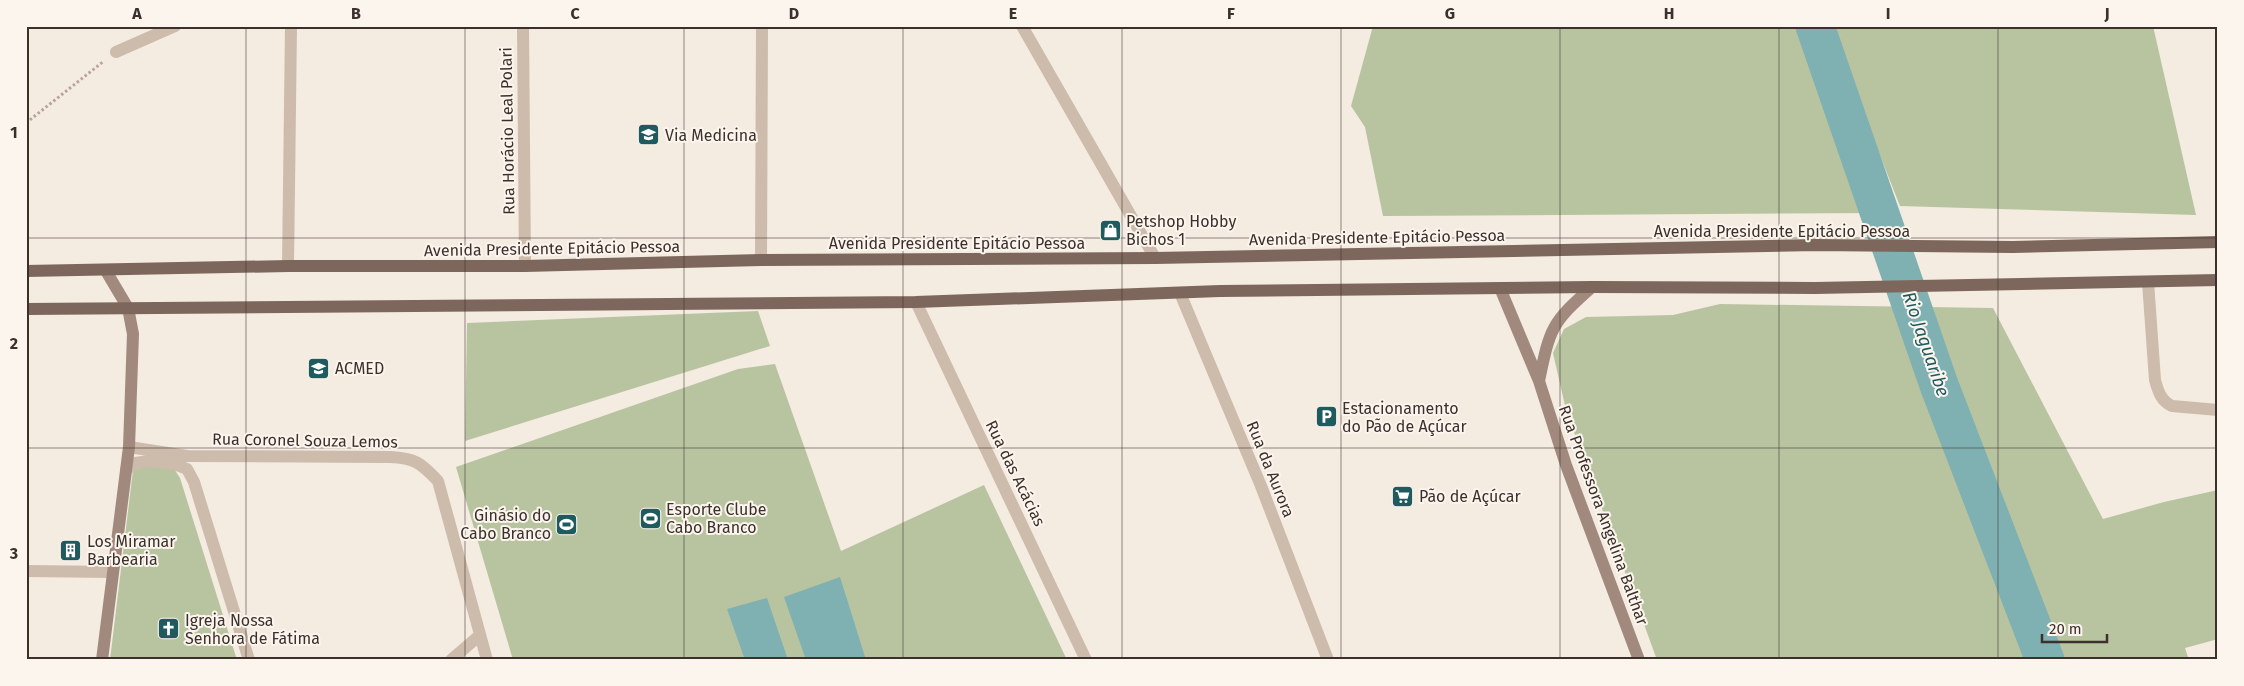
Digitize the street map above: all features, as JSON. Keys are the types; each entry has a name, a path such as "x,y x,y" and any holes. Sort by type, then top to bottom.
{"main road":[{"name":"Avenida Presidente Epitácio Pessoa","path":"26,271 106,271 288,266 525,266 761,260 1155,258 1816,245 2013,247 2218,242"},
{"path":"26,309 916,302 1180,293 1592,286 1816,288 2218,280"}],"street":[{"path":"116,52 175,26"},
{"path":"288,266 292,26"},
{"name":"Rua Horácio Leal Polari","path":"522,26 525,266"},
{"path":"761,260 762,26"},
{"path":"1022,26 1155,258"},
{"path":"102,660 129,447 134,334 128,308 106,271"},
{"path":"2148,282 2155,380 2158,391 2165,403 2172,406 2218,410"},
{"path":"1540,381 1550,332 1566,310 1592,286"},
{"name":"Rua Professora Angelina Balthar","path":"1500,288 1540,381 1566,465 1639,660"},
{"name":"Rua da Aurora","path":"1180,293 1261,486 1328,660"},
{"name":"Rua das Acácias","path":"916,302 1086,660"},
{"name":"Rua Coronel Souza Lemos","path":"129,447 187,456 390,457 407,458 422,464 438,481 487,660"},
{"path":"194,482 200,462 207,456"},
{"path":"126,470 135,463 150,461 174,464 186,469 194,482 249,660"},
{"path":"26,571 113,572"},
{"path":"451,660 480,635"}],"path":[{"path":"26,123 116,52"}],"green space":[{"path":"1373,26 1815,26 1879,213 1383,216 1365,127 1351,106"},
{"path":"1829,26 2153,26 2196,215 1900,206"},
{"path":"1720,304 1993,308 2103,519 2164,502 2218,490 2218,639 2185,648 2189,660 1657,660 1566,410 1553,353 1564,329 1586,317 1673,315"},
{"path":"758,311 770,346 465,441 467,323"},
{"name":"Esporte Clube Cabo Branco","path":"775,364 841,551 984,485 1067,660 513,660 456,467 738,369"},
{"path":"167,458 180,478 237,660 110,660 133,470"}],"water":[{"path":"840,577 866,660 806,660 784,597"},
{"path":"767,598 788,660 745,660 727,609"}],"waterway":[{"name":"Rio Jaguaribe","path":"1815,26 1939,385 2045,660"}],"place":[{"name":"Via Medicina","path":"649,135"},
{"name":"Petshop Hobby Bichos 1","path":"1110,230"},
{"name":"ACMED","path":"319,368"},
{"name":"Estacionamento do Pão de Açúcar","path":"1326,417"},
{"name":"Pão de Açúcar","path":"1403,496"},
{"name":"Esporte Clube Cabo Branco","path":"650,518"},
{"name":"Ginásio do Cabo Branco","path":"567,524"},
{"name":"Los Miramar Barbearia","path":"71,550"},
{"name":"Igreja Nossa Senhora de Fátima","path":"169,629"}]}
